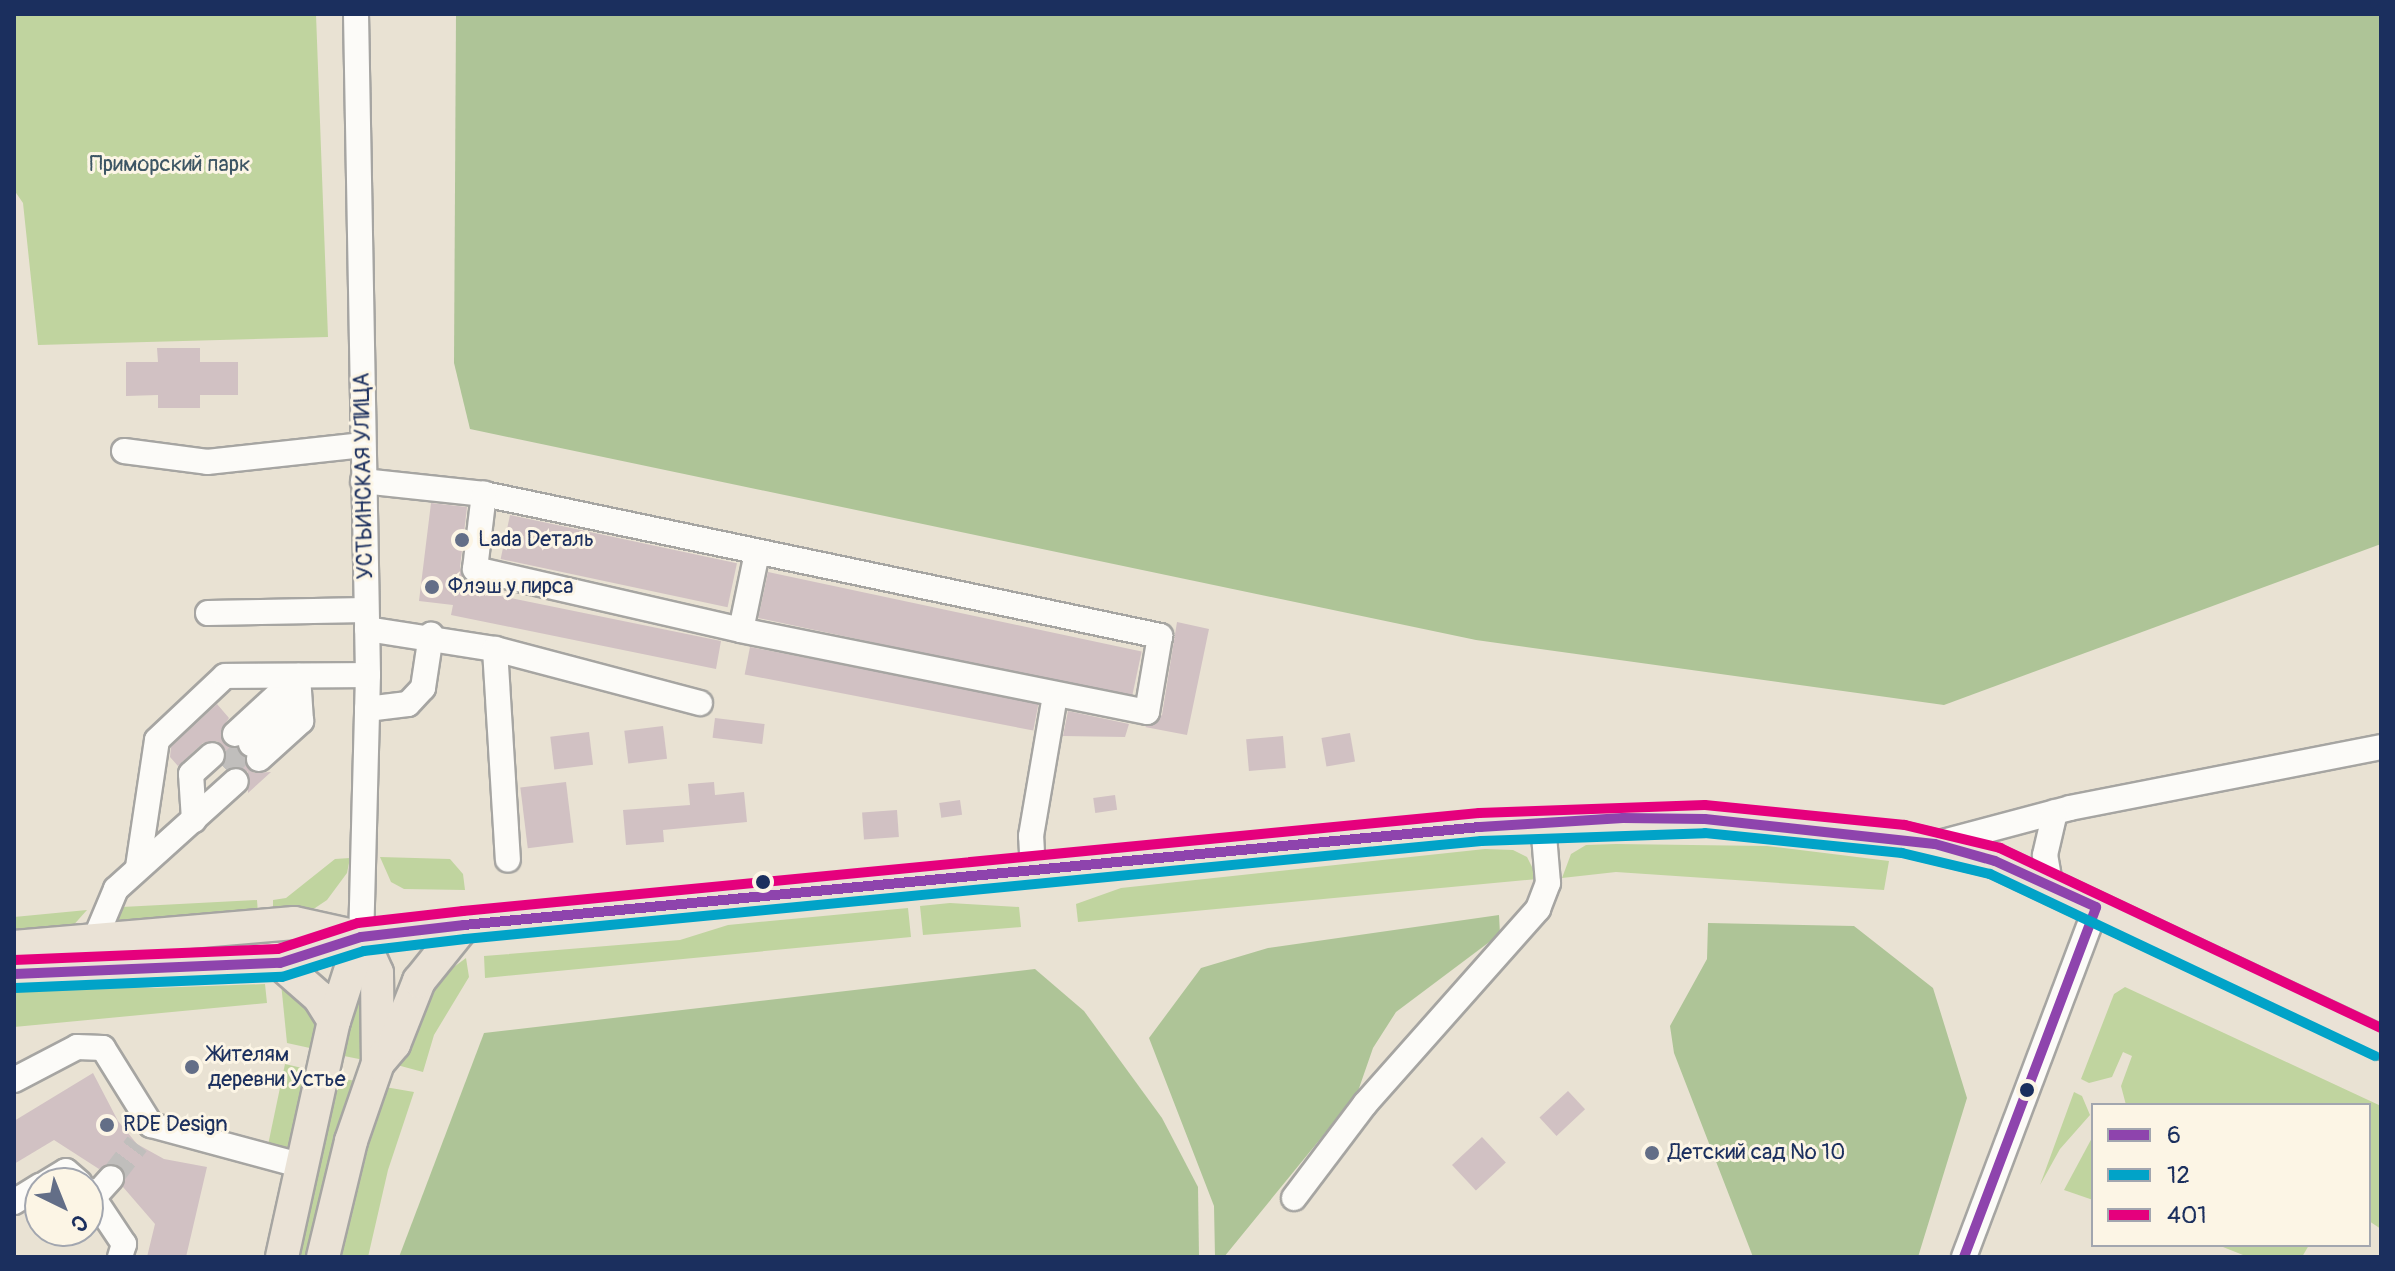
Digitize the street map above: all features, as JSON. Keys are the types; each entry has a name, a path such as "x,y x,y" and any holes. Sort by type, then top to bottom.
{"main road":[{"path":"14,974 280,963 361,937 464,925 1543,823 1705,819 1935,844 2050,883 2381,1043"},
{"path":"14,947 294,923 361,937"},
{"path":"378,1063 394,1044 419,981 464,925"},
{"path":"282,1257 334,1021 361,937"},
{"path":"323,1257 351,1141 378,1063 377,973 361,937"},
{"path":"280,963 319,997 334,1021"}],"street":[{"name":"УСТЬИНСКАЯ УЛИЦА","path":"356,14 368,675 361,937"},
{"path":"124,451 207,462 363,445"},
{"path":"363,481 484,494 1160,636 1147,712 1055,696 741,630 475,569 484,494"},
{"path":"741,630 757,553"},
{"path":"208,613 367,619 700,703"},
{"path":"367,709 408,704 423,688 431,635"},
{"path":"495,649 508,860"},
{"path":"138,867 157,740 225,676 299,688 342,676 368,675"},
{"path":"299,688 301,721 247,747 299,688"},
{"path":"1033,872 1031,836 1055,696"},
{"path":"1935,844 2055,812 2381,747"},
{"path":"95,939 116,889 194,809 224,768 191,774 194,809"},
{"path":"2050,883 2045,855 2055,812"},
{"path":"1294,1198 1375,1092 1538,909 1548,883 1543,823"},
{"path":"1964,1257 2096,907"},
{"path":"14,1080 77,1047 103,1048 144,1135 303,1166"},
{"path":"104,1206 124,1244 120,1257"}],"green space":[{"name":"Приморский парк","path":"14,14 316,14 328,337 38,345 23,203 14,190"},
{"path":"456,14 2381,14 2381,544 1944,705 1476,640 470,429 454,363"},
{"path":"1586,845 1767,846 1889,861 1884,890 1616,872 1562,878 1571,854"},
{"path":"1485,849 1513,850 1527,857 1538,879 1078,922 1076,904 1121,888"},
{"path":"380,857 450,859 463,874 465,890 404,889 391,882"},
{"path":"350,858 347,873 327,900 312,910 273,913 273,900 286,898 335,859"},
{"path":"257,900 258,914 111,926 109,920 122,907"},
{"path":"950,903 1019,907 1021,927 923,935 920,906"},
{"path":"908,908 911,937 485,978 484,956 680,940 728,925"},
{"path":"87,910 70,929 14,934 14,917"},
{"path":"1499,915 1500,934 1396,1012 1373,1048 1357,1094 1224,1257 1215,1257 1214,1206 1149,1038 1201,968 1268,948"},
{"path":"1708,923 1854,926 1933,988 1967,1098 1918,1257 1753,1257 1674,1053 1670,1026 1707,959"},
{"path":"466,958 469,977 434,1035 423,1072 397,1065 431,984"},
{"path":"362,969 364,1060 344,1056"},
{"path":"1035,969 1084,1011 1162,1118 1198,1187 1199,1257 399,1257 484,1033"},
{"path":"62,983 154,988 265,984 267,1003 14,1027 14,988"},
{"path":"281,983 319,1016 319,1050 287,1043"},
{"path":"2125,987 2381,1106 2381,1229 2371,1222 2371,1103 2125,1103 2121,1086 2132,1056 2123,1052 2112,1077 2089,1083 2081,1079 2114,994"},
{"path":"285,1064 315,1071 299,1139 289,1148 268,1145"},
{"path":"337,1077 355,1081 306,1257 295,1257"},
{"path":"385,1087 414,1092 388,1170 368,1257 336,1257 362,1146"},
{"path":"2074,1092 2082,1096 2090,1115 2060,1149 2040,1185"},
{"path":"2091,1140 2091,1199 2064,1190"},
{"path":"2223,1247 2308,1247 2302,1257 2248,1257"}],"building":[{"path":"157,348 200,348 200,362 238,362 238,395 200,395 200,408 158,408 158,395 126,396 126,362 158,362"},
{"path":"431,503 467,507 460,567 466,589 721,641 716,669 451,615 453,605 419,601"},
{"path":"510,515 737,563 728,607 501,559"},
{"path":"768,572 1142,651 1132,697 758,618"},
{"path":"1177,622 1209,629 1187,735 1145,727 1162,715"},
{"path":"750,647 1039,703 1033,731 745,674"},
{"path":"217,704 229,718 221,730 224,744 237,749 254,773 271,772 248,793 248,772 240,767 226,770 226,751 217,741 203,743 178,766 170,757 171,747"},
{"path":"1068,711 1129,724 1125,737 1063,736"},
{"path":"715,718 765,724 762,744 713,738"},
{"path":"663,726 667,759 628,764 624,731"},
{"path":"589,732 593,765 554,770 550,737"},
{"path":"1350,733 1355,762 1326,767 1321,738"},
{"path":"1283,736 1286,768 1249,771 1246,739"},
{"path":"566,782 573,843 528,848 520,788"},
{"path":"714,782 715,795 744,792 747,822 663,830 664,842 626,845 623,810 690,805 688,784"},
{"path":"1115,795 1117,810 1095,813 1093,798"},
{"path":"960,800 962,815 941,818 939,803"},
{"path":"897,810 899,837 864,839 862,812"},
{"path":"93,1073 118,1121 137,1144 164,1159 207,1167 186,1257 147,1257 155,1224 123,1187 125,1174 120,1166 107,1164 96,1167 54,1140 14,1164 14,1121"},
{"path":"1568,1091 1585,1109 1557,1136 1539,1118"},
{"path":"1482,1137 1506,1163 1476,1191 1452,1165"}],"tunnel":[{"path":"225,769 247,747"},
{"path":"111,1178 137,1144"}],"transit line":[{"name":"401","path":"14,960 278,949 358,923 463,911 1479,813 1705,805 1905,825 2000,848 2381,1028"},
{"name":"6","path":"14,974 280,963 361,937 464,925 1480,827 1623,818 1705,819 1935,844 1995,861 2096,907"},
{"name":"12","path":"15,988 282,977 364,951 465,939 1481,841 1705,833 1902,853 1990,874 2375,1056"},
{"name":"6","path":"1964,1257 2096,907"}],"place":[{"name":"Lada Dеталь","path":"462,540"},
{"name":"Флэш у пирса","path":"432,587"},
{"name":"Жителям деревни Устье","path":"192,1067"},
{"name":"RDE Design","path":"107,1125"},
{"name":"Детский сад № 10","path":"1652,1153"}]}
